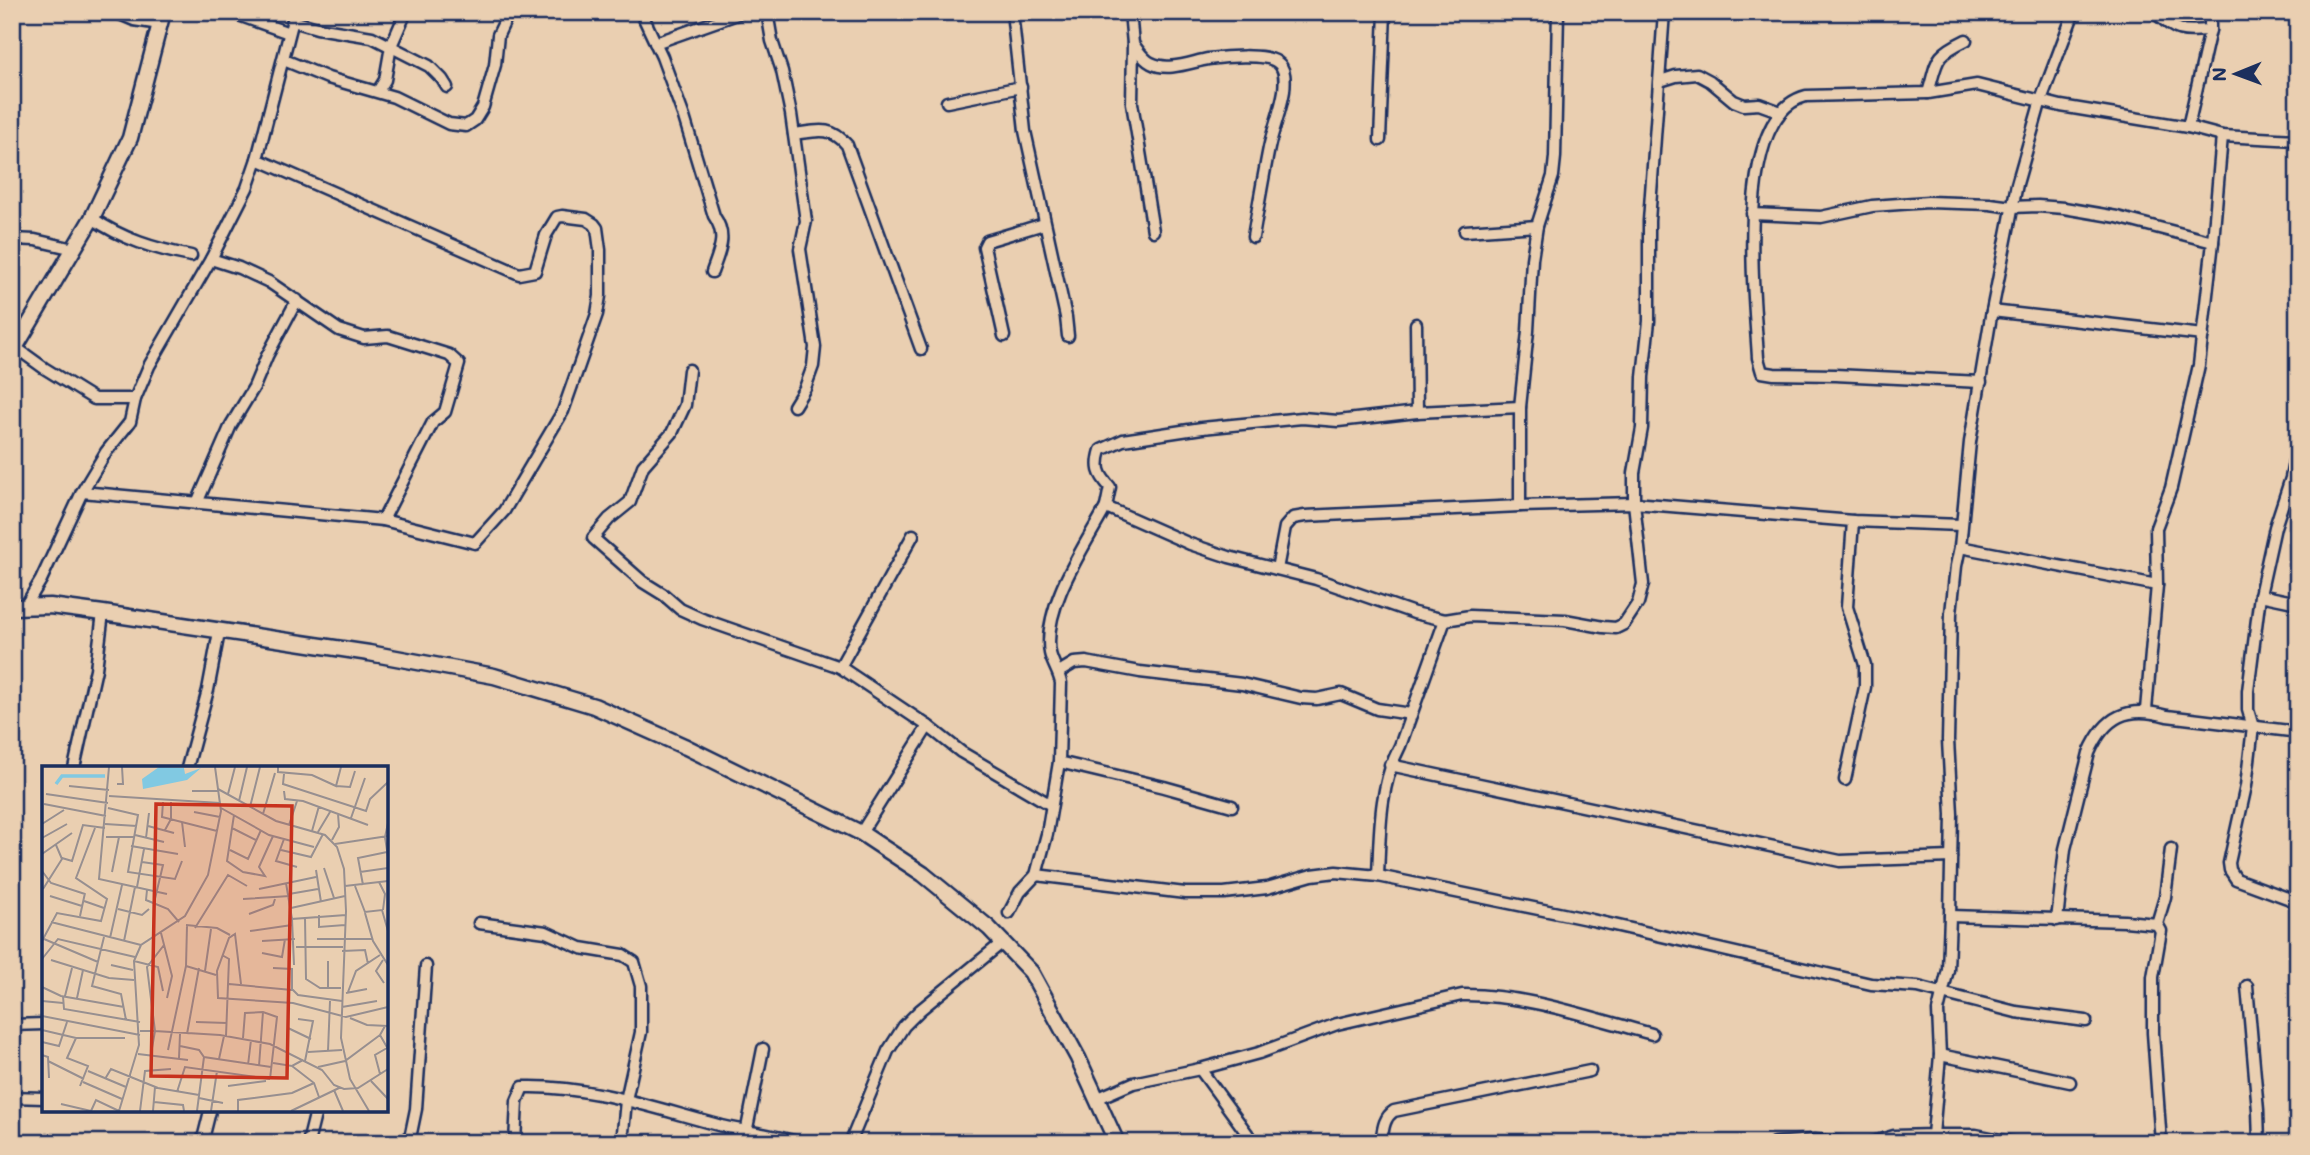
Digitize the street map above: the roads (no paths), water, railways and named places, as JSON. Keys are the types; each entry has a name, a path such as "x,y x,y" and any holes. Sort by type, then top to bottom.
{"street":[{"path":"115,12 134,20 161,18 140,108 130,138 92,218 14,350 94,399 135,399"},
{"path":"230,12 289,33"},
{"path":"378,91 385,80 391,46 406,12"},
{"path":"284,60 328,78 394,97 449,124 470,124 484,107 495,65 498,35 509,12"},
{"path":"642,12 687,127 714,216 720,225 723,240 712,272"},
{"path":"655,43 743,12"},
{"path":"767,12 794,134 806,221 800,249 815,347 813,366 805,388 794,406"},
{"path":"1012,12 1025,131 1068,336"},
{"path":"1130,12 1133,44 1132,103 1153,231"},
{"path":"1381,140 1385,12"},
{"path":"1520,506 1520,407 1528,331 1531,258 1537,226 1553,176 1555,157 1558,12"},
{"path":"1106,508 1228,557 1316,579 1414,613 1445,620 1470,616 1565,620 1616,628 1624,624 1638,603 1643,584 1634,503 1634,473 1642,428 1643,377 1650,321 1649,221 1664,12"},
{"path":"1933,1139 1940,1055 1938,1011 1948,970 1950,916 1952,814 1948,692 1952,603 1970,442 2012,207 2041,100 2074,12"},
{"path":"2154,12 2181,32 2210,30"},
{"path":"2188,127 2210,30 2210,12"},
{"path":"19,606 41,580 82,492 106,452 130,422 135,399 158,350 211,259 247,188 294,16 317,28 372,37 429,66 447,87"},
{"path":"1928,93 1940,56 1947,49 1966,40"},
{"path":"1133,44 1145,59 1152,64 1163,66 1186,65 1209,59 1257,57 1279,63 1284,72 1283,93 1269,148 1253,237"},
{"path":"1660,81 1676,76 1697,75 1710,81 1734,101 1744,105 1759,104 1782,112"},
{"path":"1981,382 1762,372 1758,358 1752,214 1766,136 1782,112 1797,98 1928,93 1977,85 2061,106 2188,127 2222,136 2298,141"},
{"path":"947,102 1021,87"},
{"path":"794,134 820,130 837,133 847,145 921,349"},
{"path":"2146,710 2157,585 2156,528 2171,488 2199,365 2222,136"},
{"path":"82,492 383,520 475,543 504,511 563,411 596,318 600,296 599,232 594,224 586,219 562,216 557,218 546,235 535,271 519,274 257,159"},
{"path":"1752,214 1821,217 1872,206 1928,202 2064,208 2118,217 2213,242"},
{"path":"92,218 125,237 156,249 191,256"},
{"path":"1004,336 984,247 987,241 1044,224"},
{"path":"1465,232 1537,226"},
{"path":"12,239 35,240 75,248"},
{"path":"211,259 270,282 339,330 364,338 388,336 449,355 459,365 444,412 433,422 383,520"},
{"path":"197,503 231,425 254,387 297,300"},
{"path":"1992,311 2203,335"},
{"path":"1416,324 1417,412"},
{"path":"690,370 685,405 672,433 643,466 630,502 609,519 593,538 643,582 680,609 840,667 928,726 961,752 1051,804"},
{"path":"1009,913 1020,892 1035,875 1046,834 1059,762 1061,683 1050,654 1051,623 1056,603 1106,508 1110,487 1099,476 1097,464 1101,450 1122,440 1202,428 1302,418 1338,421 1417,412 1520,407"},
{"path":"2298,441 2260,595 2248,691 2248,710 2253,727 2246,786 2229,863 2236,878 2298,902"},
{"path":"1277,569 1285,527 1293,518 1304,516 1634,503 1853,521 1961,525"},
{"path":"1845,780 1865,687 1865,665 1847,607 1853,521"},
{"path":"840,667 913,535"},
{"path":"1960,547 2157,585"},
{"path":"2260,595 2298,603"},
{"path":"19,606 103,612 369,653 494,676 582,702 686,747 861,833 939,886 1003,943 1031,972 1079,1058 1117,1143"},
{"path":"74,766 96,669 103,612"},
{"path":"1378,876 1381,808 1390,765 1400,746 1445,620"},
{"path":"188,766 208,690 219,632"},
{"path":"1059,672 1074,663 1086,662 1140,672 1242,684 1301,698 1317,699 1341,694 1377,709 1411,714"},
{"path":"2057,919 2066,849 2089,754 2095,739 2110,722 2123,714 2146,710 2167,716 2298,732"},
{"path":"861,833 928,726"},
{"path":"1059,762 1232,806"},
{"path":"1390,765 1840,861 1951,858"},
{"path":"2161,1143 2152,1034 2152,977 2161,931 2157,924 2165,897 2171,849"},
{"path":"1035,875 1185,893 1224,893 1267,888 1312,875 1336,872 1378,876 1592,920 1871,984 1918,987 2016,1012 2086,1021"},
{"path":"1950,916 2157,924"},
{"path":"479,923 546,932 581,948 623,955 634,962 641,986 641,1032 626,1100 622,1143"},
{"path":"850,1143 888,1051 904,1026 1003,943"},
{"path":"409,1143 416,1109 426,966"},
{"path":"2247,986 2259,1143"},
{"path":"1096,1098 1133,1083 1259,1053 1337,1024 1462,995 1484,995 1545,1006 1652,1034"},
{"path":"12,1025 42,1024"},
{"path":"745,1137 764,1049"},
{"path":"1940,1055 2070,1082"},
{"path":"1200,1069 1254,1143"},
{"path":"1381,1143 1384,1124 1389,1114 1394,1111 1590,1070"},
{"path":"515,1143 517,1101 523,1087 547,1086 626,1100 745,1137 800,1143"},
{"path":"12,1097 42,1098"},
{"path":"202,1143 210,1113"},
{"path":"308,1143 316,1113"},
{"path":"1870,1143 1894,1136 1933,1139 1976,1135 2015,1143"},
{"path":"1774,1143 1814,1140 1852,1143"}]}
